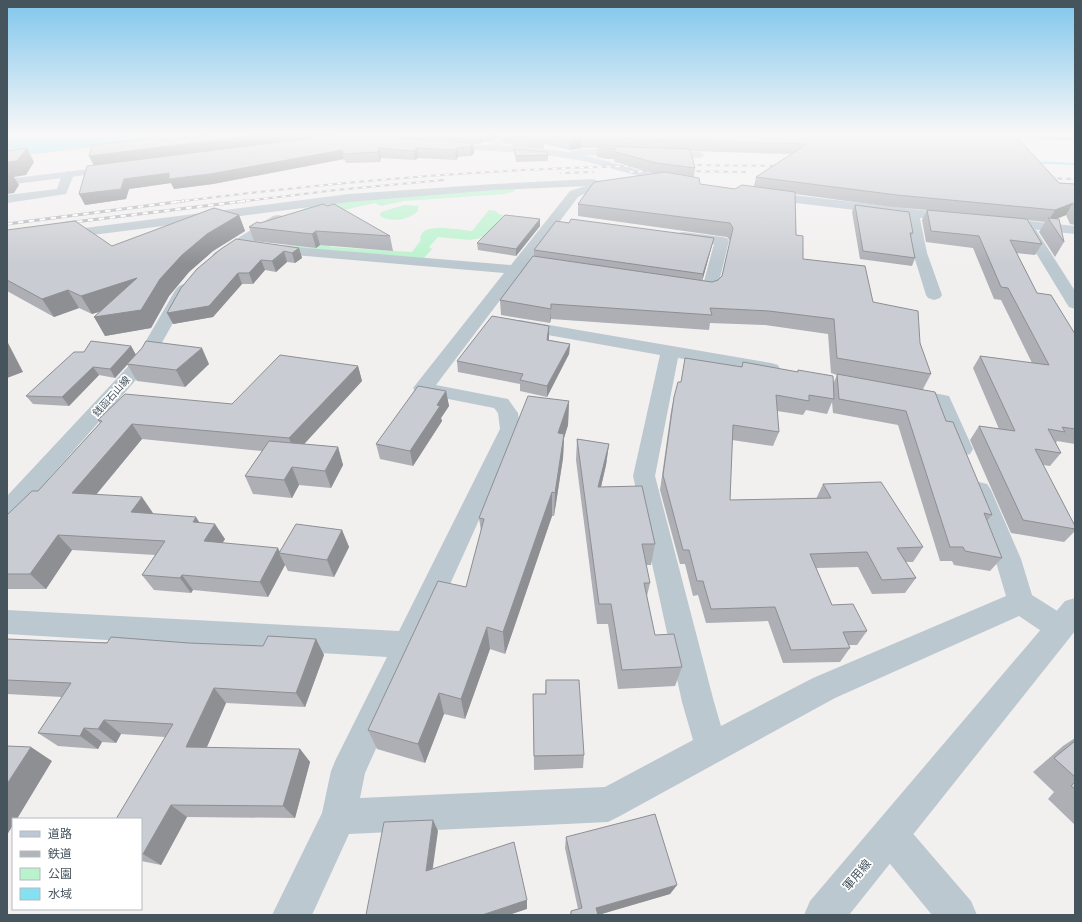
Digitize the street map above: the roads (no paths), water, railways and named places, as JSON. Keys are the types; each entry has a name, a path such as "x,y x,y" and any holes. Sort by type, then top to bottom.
{"main road":[{"path":"7,182 37,178"},
{"path":"656,178 679,183"},
{"path":"753,194 912,214 965,219"},
{"path":"988,221 1075,230"}],"street":[{"path":"7,199 62,192 67,178"},
{"path":"292,915 339,817 348,771 510,429 508,412 501,403 423,388 576,192 664,180"},
{"path":"7,242 349,198 494,187 599,182 629,185"},
{"name":"銭函石山線","path":"7,511 144,360 178,297 201,271 238,244 300,204"},
{"path":"912,214 920,253 934,295"},
{"path":"555,219 570,221"},
{"path":"1026,225 1075,304"},
{"path":"669,234 722,241 709,290 670,284"},
{"path":"238,244 292,252 518,266 537,264"},
{"path":"477,318 787,372"},
{"path":"670,352 644,476 698,702 712,749"},
{"path":"887,390 942,400 1008,560 1021,602"},
{"path":"339,817 608,804 824,688 1021,602 1068,619"},
{"name":"軍用線","path":"824,915 1068,619"},
{"path":"7,622 407,645"},
{"path":"890,835 957,915"}],"railway":[{"path":"180,201 291,188 407,178"},
{"path":"1045,178 1075,179"},
{"path":"237,202 336,190 443,180"},
{"path":"7,224 180,201"},
{"path":"176,202 180,201"},
{"path":"66,223 245,201"}]}
